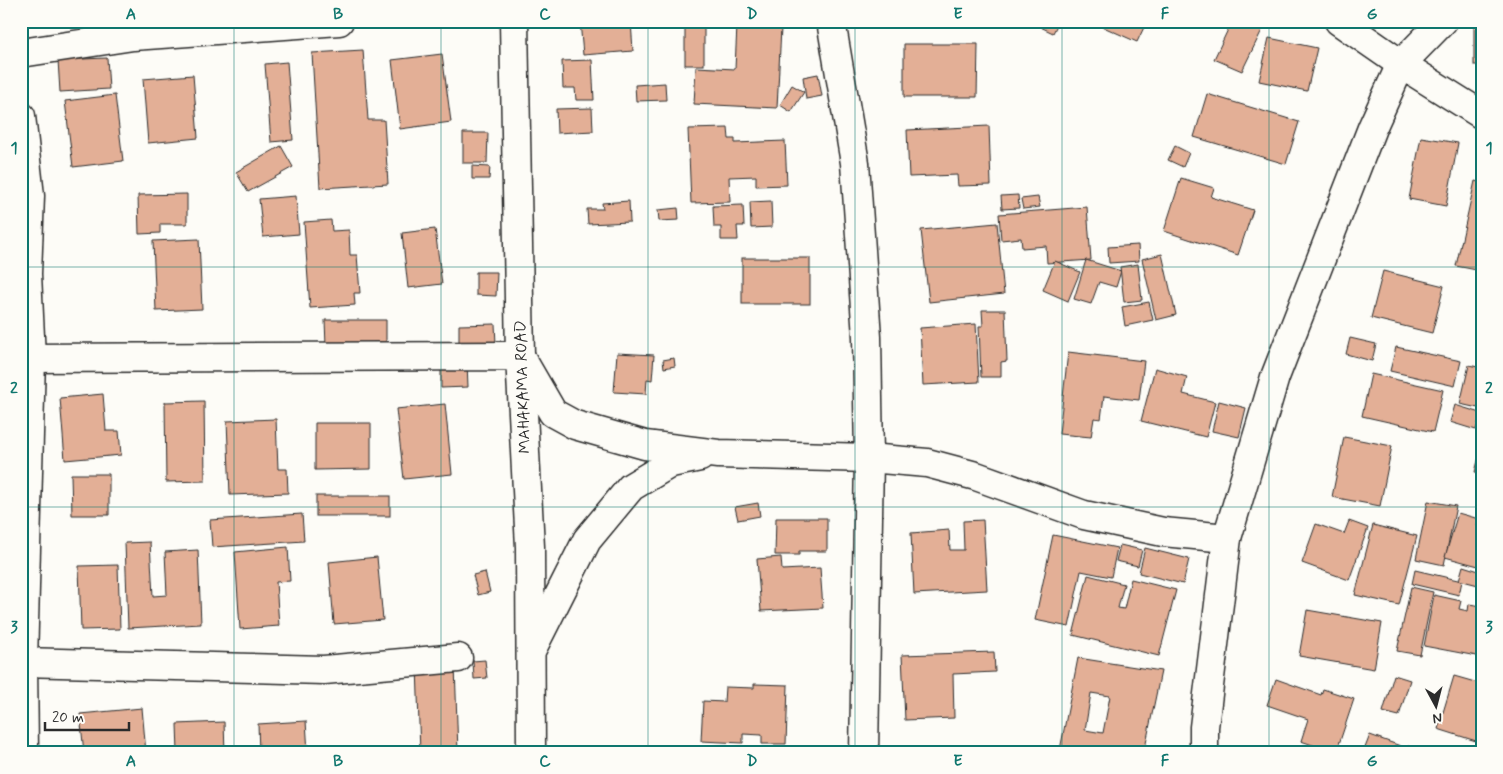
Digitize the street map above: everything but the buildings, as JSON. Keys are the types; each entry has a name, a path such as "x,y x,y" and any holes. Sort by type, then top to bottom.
{"street":[{"path":"21,53 133,36 339,21"},
{"name":"MAHAKAMA ROAD","path":"514,21 520,356 530,547 532,753"},
{"path":"831,21 855,162 868,337 869,458 864,753"},
{"path":"1339,21 1401,64 1482,115"},
{"path":"1204,753 1204,727 1227,538 1275,376 1372,128 1401,64 1443,21"},
{"path":"21,116 30,196 27,274 22,662 24,753"},
{"path":"26,358 520,356 553,413 575,425 645,445 718,454 869,458 926,463 976,476 1084,515 1164,532 1227,538"},
{"path":"531,651 587,540 631,487 671,463 718,454"},
{"path":"22,662 324,670 458,658"}]}
